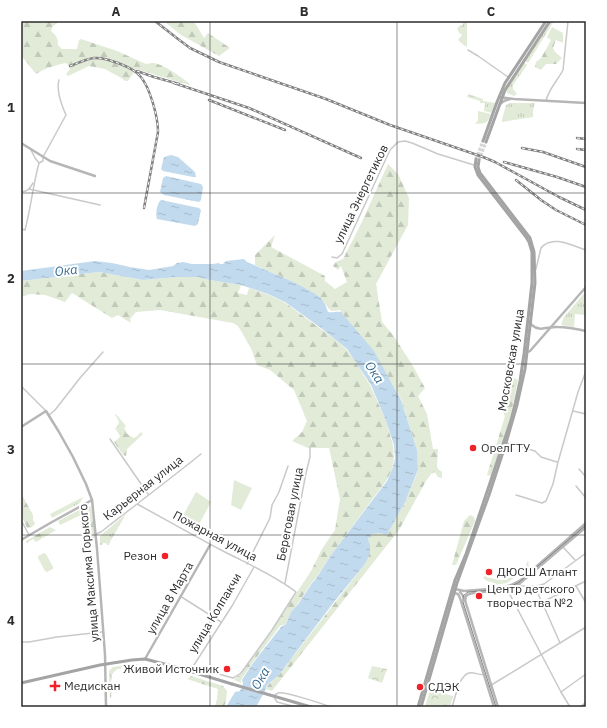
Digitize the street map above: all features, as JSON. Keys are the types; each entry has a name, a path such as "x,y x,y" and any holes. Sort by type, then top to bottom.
{"main road":[{"path":"546,21 508,77 500,97 484,141 498,107 500,97 550,21"},
{"path":"505,90 507,95 514,99"},
{"path":"500,97 586,103"},
{"path":"498,107 504,101 514,99"},
{"path":"21,143 50,161 95,176"},
{"path":"476,165 478,160"},
{"name":"Московская улица","path":"476,165 485,180 530,238 534,252 535,283 531,324 520,381 498,464"},
{"name":"Московская улица","path":"420,707 453,590 506,443 523,381 532,283 531,248 526,237 478,175 476,165"},
{"path":"525,353 552,327 586,287"},
{"path":"531,324 534,327 541,329 557,327 586,331"},
{"path":"21,427 46,411"},
{"name":"улица Максима Горького","path":"46,411 73,457 92,500 103,632 106,707"},
{"path":"21,540 92,500"},
{"path":"562,546 586,523"},
{"path":"462,594 507,588 518,583 586,527"},
{"name":"улица 8 Марта","path":"145,659 210,545"},
{"path":"459,592 507,588"},
{"path":"453,590 462,594 465,601 496,707"},
{"path":"461,600 462,594 466,591"},
{"path":"459,592 484,675 490,686"},
{"path":"465,601 466,596 469,594"},
{"path":"21,683 105,664 145,659 311,707"},
{"path":"581,707 586,703"}],"street":[{"path":"546,101 547,96 560,76 563,68 568,21"},
{"path":"468,50 508,77"},
{"path":"21,229 25,230 30,212 34,182 39,163 43,161 43,157 66,115 61,103 58,80"},
{"name":"улица Энергетиков","path":"332,257 337,258 342,254 390,150 395,144 400,141 412,143 438,154 476,165"},
{"path":"30,149 39,163"},
{"path":"21,191 26,192 34,182"},
{"path":"29,189 100,205"},
{"path":"535,271 541,248 548,243 556,241 586,250"},
{"path":"49,415 55,410 103,352"},
{"path":"516,495 542,503 546,501 553,484 578,392 586,371"},
{"name":"улица Максима Горького","path":"21,386 46,411"},
{"path":"573,411 586,414"},
{"path":"110,439 148,494"},
{"path":"506,443 535,450 541,457 558,462"},
{"name":"Береговая улица","path":"285,584 310,457 310,447"},
{"name":"Карьерная улица","path":"96,534 101,532 201,454"},
{"name":"улица Колпакчи","path":"247,564 270,518 272,505 279,492 288,466"},
{"path":"579,469 586,477"},
{"path":"576,486 586,498"},
{"name":"Пожарная улица","path":"137,504 210,545 285,584"},
{"path":"21,520 29,535"},
{"path":"562,546 576,560"},
{"path":"518,583 521,586 537,586 546,583 586,553"},
{"name":"улица Колпакчи","path":"254,567 232,606 192,668 232,678 241,673 272,630 296,592 285,584"},
{"path":"542,602 586,581"},
{"path":"537,586 538,594 560,643"},
{"path":"576,586 586,602"},
{"path":"507,588 570,707"},
{"path":"180,596 221,622"},
{"path":"490,686 586,628"},
{"path":"21,642 103,632"},
{"path":"452,707 460,682 466,674 470,672 484,675"},
{"path":"561,692 586,674"},
{"path":"296,707 276,701 275,695 279,693 303,698 331,707"}],"green space":[{"path":"21,21 60,21 52,27 51,31 58,40 58,45 62,49 77,49 79,40 81,39 117,51 146,64 156,63 161,65 190,84 189,85 136,69 128,81 125,81 105,69 89,66 68,76 66,74 70,69 66,63 51,67 36,74 21,55"},
{"path":"164,21 195,23 204,38 208,33 230,48 219,56 181,35"},
{"path":"464,21 467,21 467,47 458,40 462,35 459,33 457,28 462,25"},
{"path":"551,21 554,21 528,63 525,61"},
{"path":"552,27 563,33 563,43 556,40 553,48 562,58 556,64 546,64 541,70 535,67 536,62 541,58 551,40 547,37"},
{"path":"524,62 527,65 513,85 513,89 517,94 514,96 507,93 506,90"},
{"path":"468,94 483,99 483,101 495,103 492,113 484,111 485,103 480,103 480,101 467,97"},
{"path":"510,103 535,103 533,117 502,122 506,105"},
{"path":"478,111 491,114 487,122 475,124 478,120"},
{"path":"388,164 398,174 409,198 408,225 376,284 382,322 393,335 425,388 418,396 427,414 433,449 438,449 437,466 442,472 442,478 438,477 435,472 431,474 399,530 272,691 266,689 268,685 278,676 365,564 370,545 368,539 372,534 380,533 387,535 405,502 418,471 417,450 401,399 373,351 340,310 332,311 321,298 314,293 296,283 255,265 255,255 275,235 271,247 325,276 325,281 335,289 347,282 341,266 338,270 333,266 336,262 343,259 360,226"},
{"path":"99,272 143,280 197,277 241,285 238,293 247,295 249,288 284,302 346,349 370,385 386,421 393,445 394,459 392,470 386,481 291,612 286,624 280,626 253,662 241,680 241,683 234,680 241,673 272,630 311,571 322,549 335,530 340,499 329,448 308,448 292,441 302,432 307,421 294,390 270,370 257,365 251,348 238,326 233,323 160,310 136,312 130,319 131,323 118,315 112,318 72,293 65,302 45,295 30,294 21,297 21,281"},
{"path":"586,291 586,315 575,314 574,327 561,325 564,317"},
{"path":"512,377 518,380 510,418 491,476 487,475 505,416 502,410"},
{"path":"115,414 126,426 124,428 126,433 133,438 141,432 143,434 127,449 126,456 123,455 114,442 120,436 115,428 119,422"},
{"path":"234,480 252,488 241,510 231,505"},
{"path":"196,492 211,502 196,530 180,521"},
{"path":"21,493 33,515 33,520 35,523 31,527 27,528 21,515"},
{"path":"83,497 80,503 52,518 50,514"},
{"path":"87,506 91,507 95,538 92,538 89,511 60,525 58,521"},
{"path":"126,514 109,545 103,543 100,545 100,536"},
{"path":"470,515 474,517 475,521 456,565 452,565 464,521"},
{"path":"50,527 56,530 36,542 33,539 27,543 26,541"},
{"path":"44,553 53,567 53,569 47,572 38,558 38,556"},
{"path":"528,560 529,567 507,583 494,585 493,582 487,581 483,577 486,576 506,580 525,568"},
{"path":"138,665 137,668 128,668 128,666 121,667 121,669 117,669 112,674 112,691 110,698 109,671 113,667"},
{"path":"372,666 387,669 382,683 368,678"},
{"path":"191,676 223,686 227,691 224,707 215,707 218,689 187,679"},
{"path":"430,690 453,696 450,707 425,707"}],"water":[{"path":"171,155 178,157 195,172 196,177 163,171 161,169 164,157"},
{"path":"166,176 201,184 203,187 201,200 199,202 164,195 160,192 163,178"},
{"path":"161,200 199,208 201,210 198,224 195,226 157,219 156,214 158,204"},
{"name":"Ока","path":"244,259 247,262 296,283 314,293 321,298 328,312 341,312 374,351 401,400 417,450 418,470 405,502 387,535 380,533 372,534 368,539 370,553 365,564 278,676 267,685 256,707 226,707 235,692 240,691 243,684 242,680 253,663 281,627 286,624 291,612 299,603 331,555 387,481 392,470 395,459 394,445 371,385 347,349 321,328 285,302 268,294 241,285 197,277 143,280 99,272 21,281 21,271 95,261 149,270 173,266 177,263 183,262 192,264 223,264 226,261"}],"tunnel":[{"path":"476,159 483,141"},
{"path":"479,160 486,142"}],"tram line":[{"path":"496,707 463,602 463,596 468,592 504,589 518,583 586,525"}],"railway":[{"path":"155,21 190,48 219,62 326,99 390,125 483,157 586,210"},
{"path":"70,66 85,60 99,58 112,61 131,69 144,81 155,111 158,126 144,208"},
{"path":"137,71 179,84"},
{"path":"174,83 249,108 361,158"},
{"path":"209,100 285,130"},
{"path":"577,138 586,139"},
{"path":"522,148 543,152 586,167"},
{"path":"577,149 586,150"},
{"path":"504,162 586,187"},
{"path":"516,180 556,210 586,225"}],"place":[{"name":"ОрелГТУ","path":"473,448"},
{"name":"Резон","path":"165,556"},
{"name":"ДЮСШ Атлант","path":"489,572"},
{"name":"Центр детского творчества №2","path":"479,596"},
{"name":"Живой Источник","path":"227,669"},
{"name":"Медискан","path":"55,686"},
{"name":"СДЭК","path":"420,687"}]}
